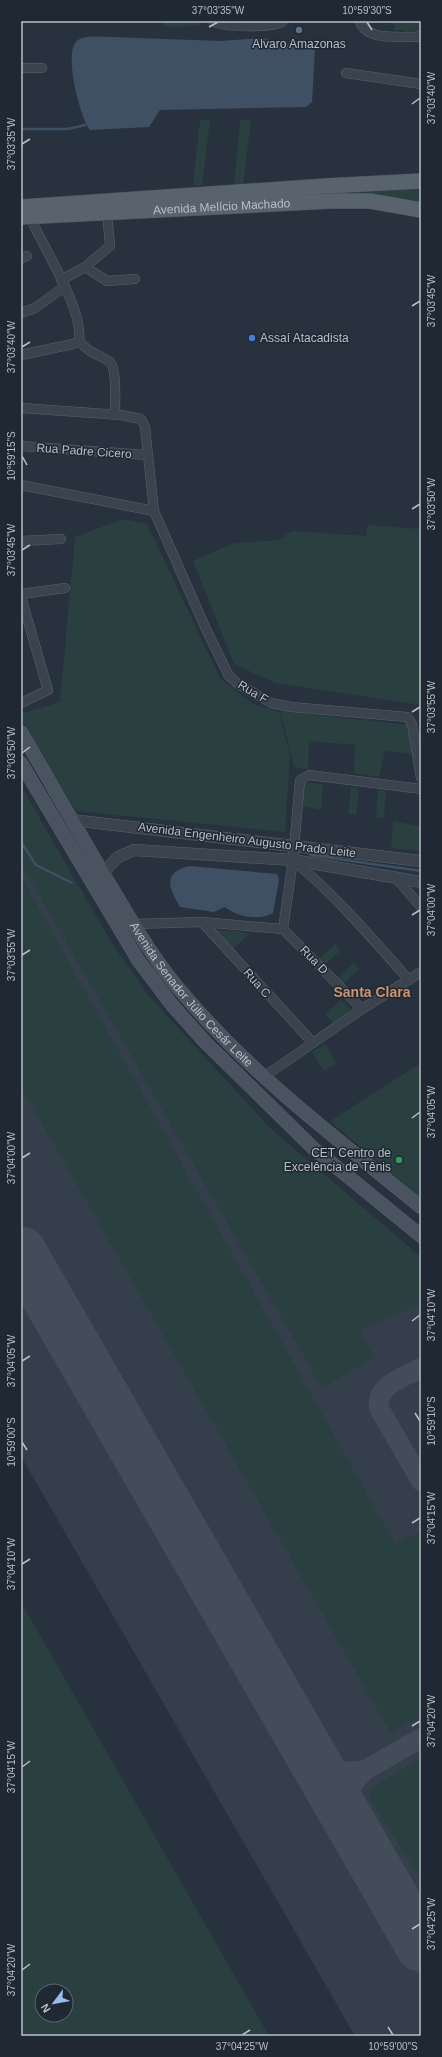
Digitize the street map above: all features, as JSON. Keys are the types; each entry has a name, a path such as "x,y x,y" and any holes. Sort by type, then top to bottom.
{"main road":[{"name":"Avenida Melício Machado","path":"24,214 421,181"},
{"name":"Avenida Melício Machado","path":"24,214 107,212 331,201 370,201 421,210"},
{"name":"Avenida Senador Júlio Cesár Leite","path":"21,732 134,924 161,966 185,996 214,1029 323,1128 421,1207"},
{"name":"Avenida Senador Júlio Cesár Leite","path":"21,763 138,960 172,1005 205,1042 312,1148 421,1236"},
{"path":"371,1196 383,1192 388,1181"},
{"path":"392,1213 397,1202 410,1198"}],"street":[{"path":"213,21 227,25 273,26 281,23"},
{"path":"360,21 362,28 370,34 421,36"},
{"path":"21,68 42,68"},
{"path":"346,73 421,84"},
{"path":"21,313 35,308 63,283 110,246 107,212"},
{"path":"21,408 115,414 115,372 112,365 87,350 79,341 79,331 75,312 63,283 24,214"},
{"path":"84,267 107,281 135,279"},
{"path":"21,355 73,344 79,341"},
{"name":"Rua F","path":"115,414 141,419 145,427 154,511 220,660 229,676 238,684 270,703 291,707 401,715 410,720 421,778"},
{"name":"Rua Padre Cicero","path":"21,446 147,455"},
{"path":"21,485 154,511"},
{"path":"21,541 61,539"},
{"path":"21,703 48,690 21,595 65,588"},
{"path":"134,924 202,922 283,929 293,860 299,786 304,776 309,775 421,789"},
{"name":"Avenida Engenheiro Augusto Prado Leite","path":"72,820 421,860"},
{"name":"Avenida Engenheiro Augusto Prado Leite","path":"103,873 118,857 134,850 293,860 397,880 421,882"},
{"path":"293,860 317,880 343,906 409,980"},
{"path":"397,880 421,907"},
{"name":"Rua C","path":"202,922 313,1043"},
{"name":"Rua D","path":"283,929 362,1009"},
{"path":"265,1076 362,1009 421,972"}],"shaded area":[{"path":"92,36 220,41 263,38 315,50 312,102 306,107 160,110 149,127 90,130 78,100 73,72 73,49 79,39"},
{"path":"21,823 303,1316 421,1305 421,2036 355,2036 21,1456"},
{"path":"189,866 277,874 279,880 273,913 261,917 248,917 225,907 214,912 180,907 171,888 171,877 180,869"}],"green space":[{"path":"164,21 199,21 201,26 164,27"},
{"path":"394,21 421,21 420,31 394,30"},
{"path":"200,120 210,120 202,185 193,186"},
{"path":"240,120 251,120 243,185 234,186"},
{"path":"421,186 421,202 346,195 346,189"},
{"path":"123,519 147,524 220,678 253,704 279,712 290,756 285,832 76,811 21,718 21,714 60,702 75,537"},
{"path":"368,525 421,529 421,705 275,683 234,664 193,561 234,543 280,540 291,531 366,536"},
{"path":"280,711 408,725 412,754 385,751 379,777 354,773 355,745 309,741 308,769 294,767"},
{"path":"304,782 323,784 321,810 301,806"},
{"path":"21,786 113,945 149,996 270,1128 421,1257 421,1304 359,1330 374,1357 322,1388 21,863"},
{"path":"351,787 359,788 356,815 348,814"},
{"path":"378,790 386,791 384,818 376,817"},
{"path":"393,821 420,826 421,851 391,848"},
{"path":"21,877 395,1544 421,1531 421,1716 391,1733 21,1087"},
{"path":"215,930 238,931 249,934 233,949"},
{"path":"335,944 341,950 325,965 319,959"},
{"path":"354,963 359,969 343,984 338,978"},
{"path":"341,1000 351,1010 333,1023 325,1014"},
{"path":"325,1044 337,1063 324,1071 312,1052"},
{"name":"CET Centro de Excelência de Tênis","path":"421,1063 421,1198 330,1121"},
{"path":"21,1602 269,2036 21,2036"},
{"path":"421,1758 421,1879 370,1799 372,1788"}],"waterway":[{"path":"21,129 68,129 85,125"},
{"path":"21,842 36,865 72,883"},
{"path":"310,855 421,871"}],"taxiway":[{"path":"421,1368 392,1383 382,1393 379,1400 379,1408 421,1481"},
{"path":"331,1790 421,1738"},
{"path":"307,1746 326,1764 340,1770 365,1770"},
{"path":"349,1821 348,1802 350,1790 361,1775"}],"runway":[{"path":"21,1252 421,1946"}],"place":[{"name":"Alvaro Amazonas","path":"299,30"},
{"name":"Assaí Atacadista","path":"252,338"},
{"name":"CET Centro de Excelência de Tênis","path":"399,1160"}],"district":[{"name":"Santa Clara","path":"372,992"}]}
